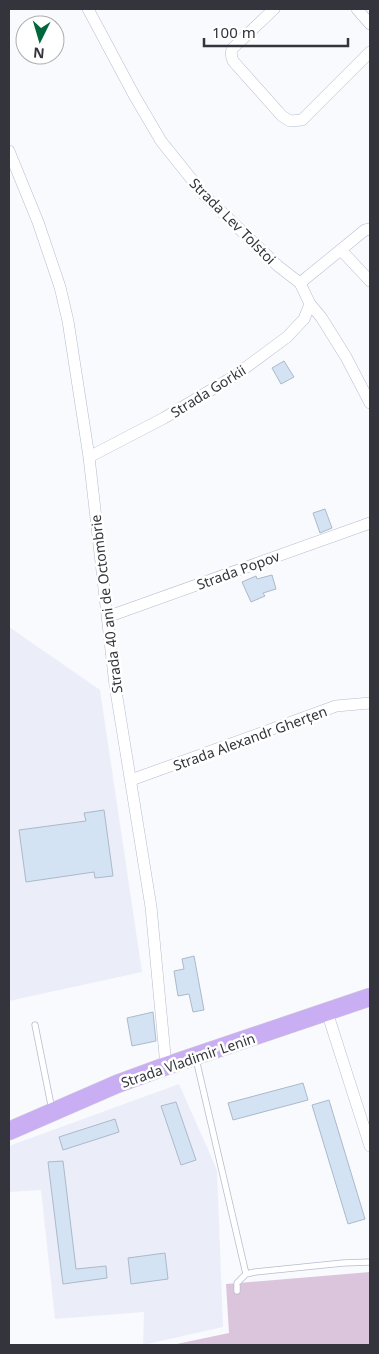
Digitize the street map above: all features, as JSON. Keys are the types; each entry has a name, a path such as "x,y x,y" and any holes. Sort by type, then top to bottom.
{"main road":[{"name":"Strada Vladimir Lenin","path":"9,1131 166,1066 370,997"}],"street":[{"name":"Strada Lev Tolstoi","path":"88,9 134,95 170,154 204,196 278,266 300,284 310,304 336,341 370,402"},
{"path":"274,9 233,48 231,55 233,61 282,116 290,121 296,122 307,116 370,52"},
{"path":"357,9 370,24"},
{"name":"Strada 40 ani de Octombrie","path":"9,151 38,222 60,287 68,321 89,457 115,685 151,907 166,1066"},
{"path":"300,284 368,227"},
{"path":"341,250 370,281"},
{"name":"Strada Gorkii","path":"89,457 164,418 233,377 287,337 304,319 310,304"},
{"name":"Strada Popov","path":"106,617 370,523"},
{"name":"Strada Alexandr Gherțen","path":"131,780 336,706 370,703"},
{"path":"327,1012 370,1146"}],"lane":[{"path":"35,1025 52,1112"},
{"path":"196,1057 246,1274"},
{"path":"237,1291 237,1283 246,1274 255,1272 370,1262"}],"shaded area":[{"path":"9,627 100,690 142,972 9,1001"},
{"path":"179,1084 217,1170 223,1327 143,1345 144,1312 55,1319 41,1190 9,1192 9,1146"},
{"path":"370,1272 370,1345 172,1345 229,1333 226,1284"}],"building":[{"path":"284,361 294,377 281,384 272,368"},
{"path":"325,509 332,528 320,533 313,513"},
{"path":"272,575 276,589 263,593 265,596 251,602 242,582 256,576 257,579"},
{"path":"104,810 113,876 95,878 94,872 26,882 19,830 86,821 84,813"},
{"path":"194,956 204,1010 193,1012 189,994 178,996 174,971 184,969 182,959"},
{"path":"153,1012 156,1041 132,1046 127,1018"},
{"path":"303,1083 308,1100 233,1120 228,1103"},
{"path":"329,1100 365,1219 348,1224 312,1105"},
{"path":"176,1102 196,1160 181,1165 161,1106"},
{"path":"115,1119 119,1132 63,1150 59,1137"},
{"path":"63,1161 76,1269 106,1266 107,1278 63,1284 48,1162"},
{"path":"165,1253 168,1279 131,1284 128,1258"}]}
